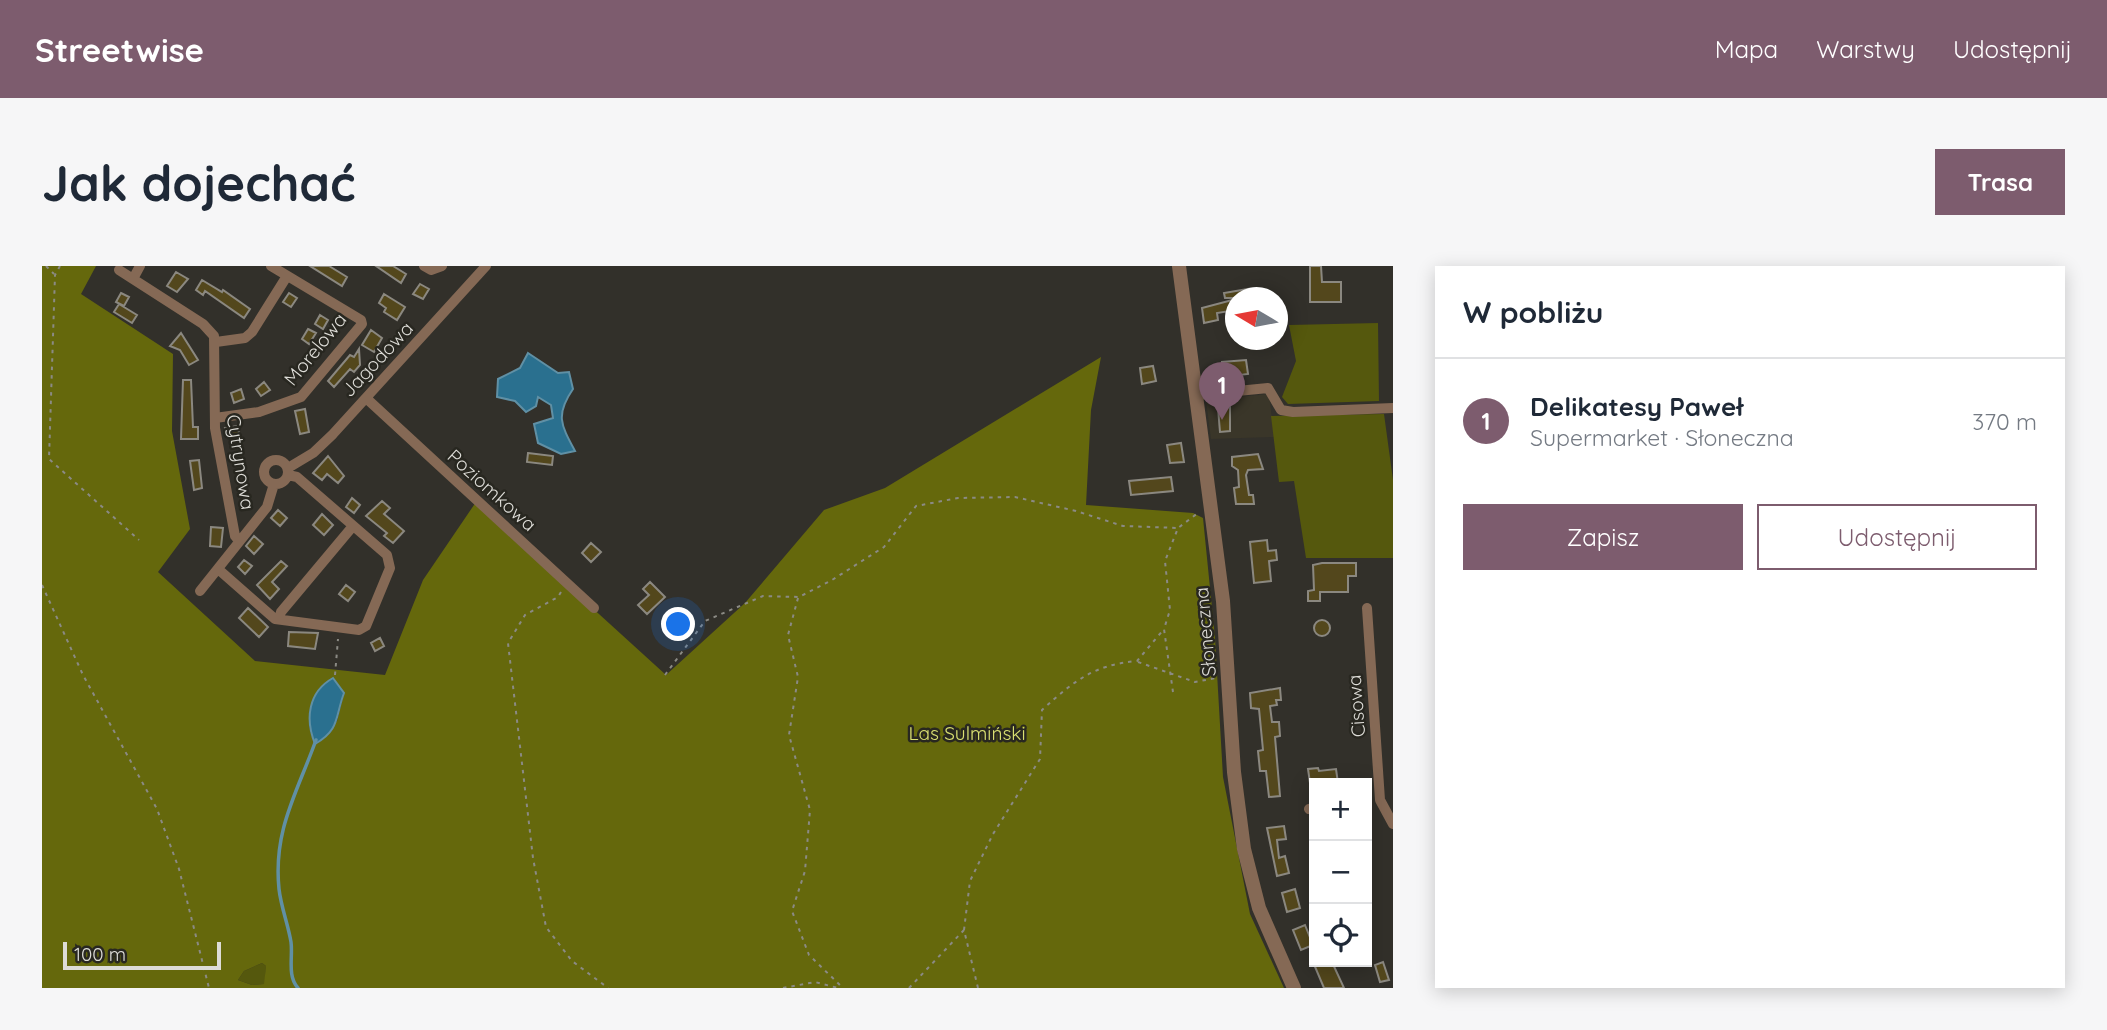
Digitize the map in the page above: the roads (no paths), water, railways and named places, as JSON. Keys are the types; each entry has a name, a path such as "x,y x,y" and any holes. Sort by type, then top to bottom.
{"street":[{"path":"133,279 140,266"},
{"path":"119,270 202,324 216,342 245,338 252,332 287,276 271,266"},
{"path":"424,266 431,270 442,266"},
{"name":"Jagodowa","path":"288,471 313,453 486,266"},
{"name":"Słoneczna","path":"1179,266 1223,601 1244,849 1259,908 1294,988"},
{"name":"Morelowa","path":"215,418 259,412 301,397 362,324 361,320 287,276"},
{"name":"Cytrynowa","path":"216,342 215,418 234,536 239,541"},
{"path":"1197,395 1268,388 1281,410 1293,412 1393,408"},
{"name":"Poziomkowa","path":"366,398 594,608"},
{"path":"218,569 272,616 279,619 359,630 366,626 390,568 387,555 288,471 279,460 268,462 263,473 267,481 274,484 282,482 288,471"},
{"path":"200,591 267,507 274,484"},
{"path":"279,619 281,612 353,526"},
{"name":"Cisowa","path":"1367,608 1380,800 1393,824"},
{"path":"1372,802 1380,800"}],"water":[{"path":"528,353 558,373 569,372 573,389 564,406 562,420 575,451 561,454 538,443 534,424 553,418 551,405 538,397 536,406 526,412 515,401 497,397 498,379 520,368"},
{"path":"333,678 344,693 333,728 315,744 310,725 311,707 318,691"}],"waterway":[{"path":"298,988 291,972 291,942 280,896 278,868 288,812 316,740"}],"place":[{"name":"Delikatesy Paweł","path":"1222,420"}],"park label":[{"name":"Las Sulmiński","path":"967,733"}]}
